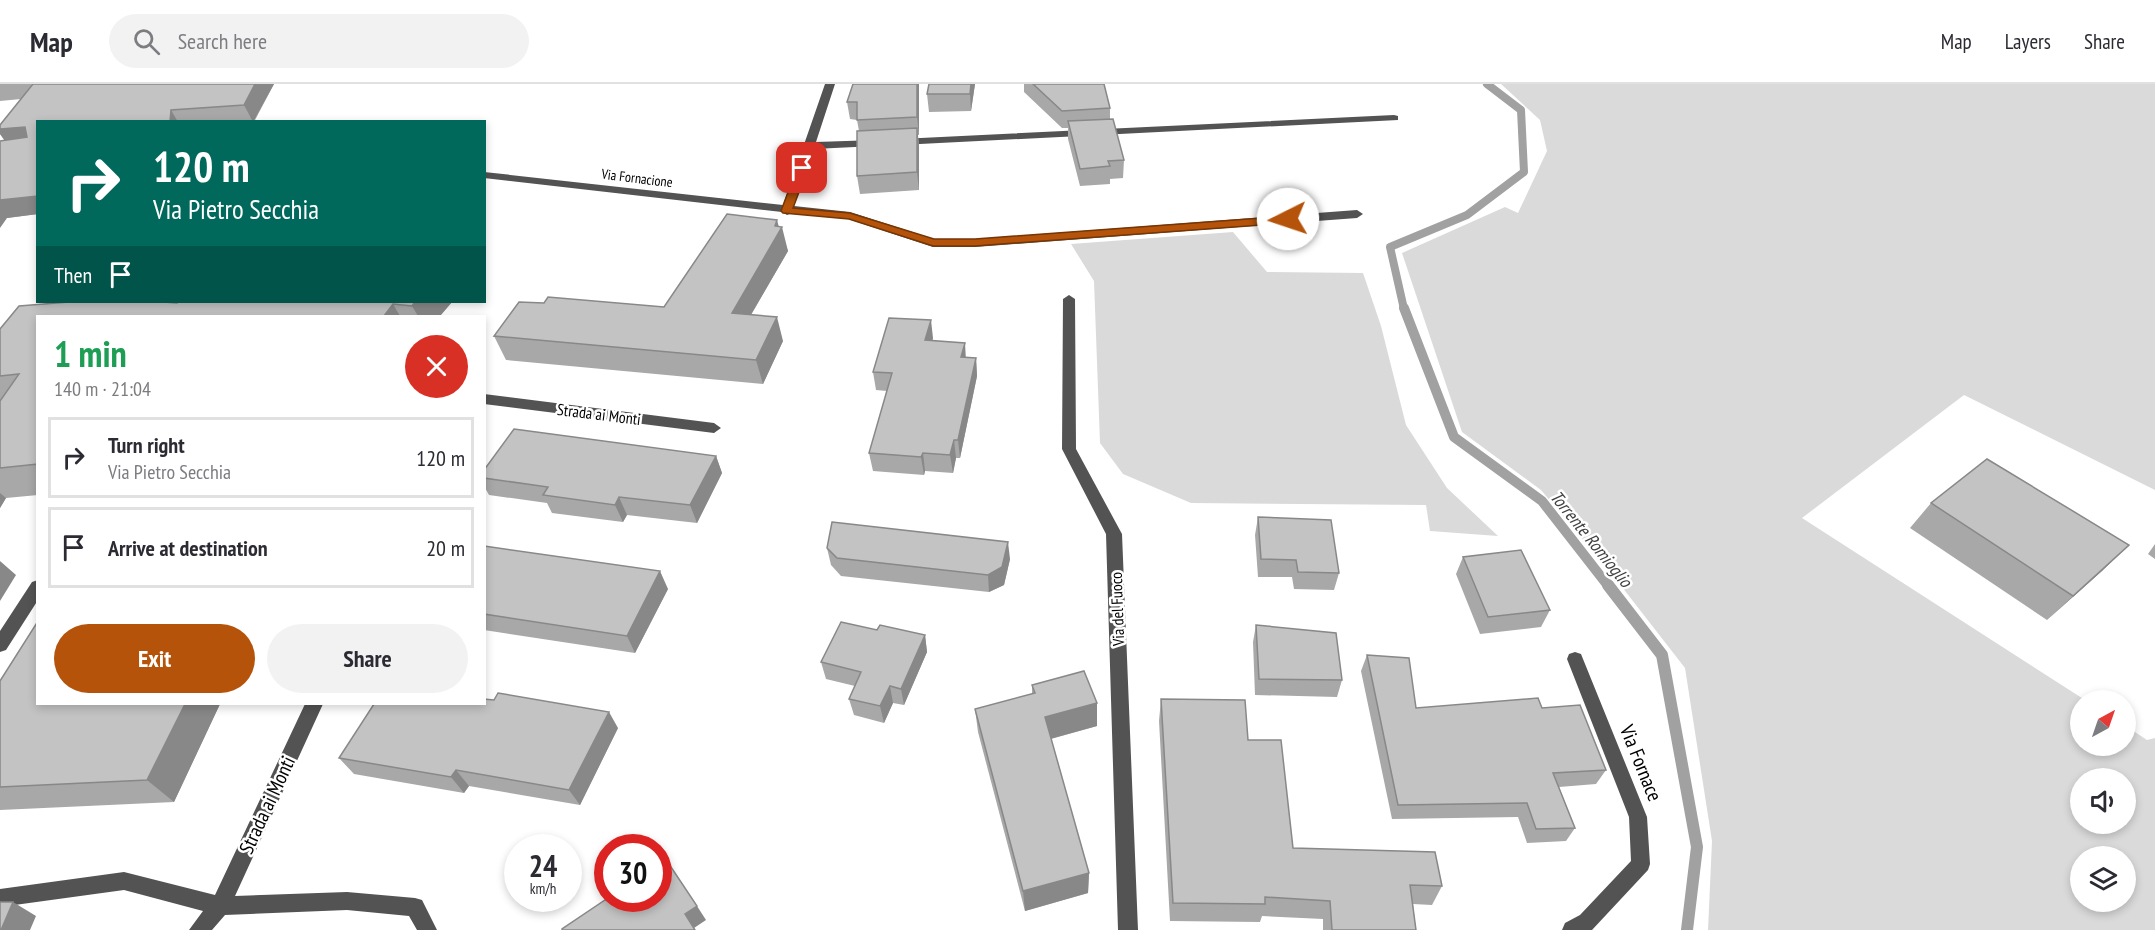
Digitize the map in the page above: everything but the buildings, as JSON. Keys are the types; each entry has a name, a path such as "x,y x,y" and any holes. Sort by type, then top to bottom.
{"street":[{"path":"787,211 830,84"},
{"path":"810,146 1394,118"},
{"name":"Via Fornacione","path":"486,175 787,211 850,216 933,243 975,243 1357,214"},
{"name":"Via del Fuoco","path":"1069,299 1069,449 1114,534 1128,930"},
{"name":"Strada ai Monti","path":"486,399 714,428"},
{"path":"0,645 36,589"},
{"name":"Via Fornace","path":"1572,930 1587,922 1641,864 1638,817 1575,659"},
{"name":"Strada ai Monti","path":"199,930 220,906 315,705"},
{"path":"0,898 124,881 220,906 347,901 415,907 427,930"}],"shaded area":[{"path":"1501,84 2155,84 2155,490 1964,395 1802,518 2070,690 2070,756 2136,756 2136,733 2147,740 2155,738 2155,930 1708,930 1712,841 1685,668 1608,569 1541,490 1462,432 1402,253 1505,207 1518,213 1547,151 1540,120"},
{"path":"1233,232 1267,272 1363,273 1381,326 1406,425 1447,488 1498,536 1430,531 1426,505 1191,503 1123,474 1100,443 1094,281 1071,244"}],"waterway":[{"name":"Torrente Romioglio","path":"1404,309 1390,247 1467,215 1524,172 1521,110 1487,84"},
{"name":"Torrente Romioglio","path":"1404,308 1454,437 1542,501 1609,587"},
{"name":"Torrente Romioglio","path":"1608,585 1662,655 1697,847 1687,930"}],"route":[{"path":"802,168 787,211 850,216 933,243 975,243 1288,219"}]}
